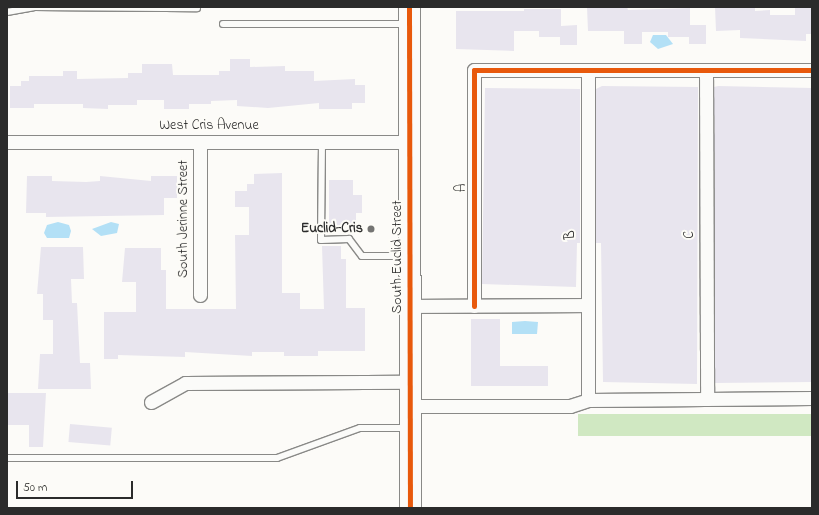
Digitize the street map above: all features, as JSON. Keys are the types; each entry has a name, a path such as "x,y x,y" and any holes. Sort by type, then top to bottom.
{"main road":[{"name":"South Euclid Street","path":"409,16 410,508"}],"street":[{"name":"A","path":"474,306 474,70 588,70"},
{"path":"588,70 812,70"},
{"name":"B","path":"588,70 588,400"},
{"name":"C","path":"706,70 707,399"},
{"name":"West Cris Avenue","path":"7,142 410,142"},
{"name":"South Jerinne Street","path":"200,142 200,295"},
{"path":"410,306 587,305"},
{"path":"151,402 185,383 410,382"},
{"path":"410,406 570,406 588,400 812,398"}],"lane":[{"path":"7,12 34,7 197,8"},
{"path":"223,24 409,16"},
{"path":"322,143 321,240 349,239 362,256 410,256"},
{"path":"7,458 277,458 360,428 410,428"}],"green space":[{"path":"578,414 812,414 812,436 578,436"}],"water":[{"path":"653,35 666,35 673,44 658,49 650,42"},
{"path":"58,222 69,225 71,231 69,238 47,238 44,233 47,225"},
{"path":"111,222 119,224 117,233 101,236 92,229"},
{"path":"512,322 538,322 537,334 512,334"}],"building":[{"path":"587,7 627,7 628,10 690,8 690,25 706,25 706,44 689,44 689,37 668,37 668,32 642,32 642,44 624,44 624,31 588,31"},
{"path":"715,7 755,7 755,11 770,10 770,15 795,15 795,8 812,8 812,34 806,34 806,41 740,38 740,30 716,31"},
{"path":"524,9 561,9 561,26 577,25 577,45 560,45 560,37 539,37 539,31 514,31 514,51 456,49 456,11 524,11"},
{"path":"230,59 250,59 250,67 285,66 285,71 314,71 314,81 355,79 355,85 365,85 365,103 352,103 352,109 319,109 319,103 268,108 237,106 237,100 211,101 211,104 189,104 189,109 164,109 164,100 137,100 137,105 108,105 108,109 83,108 83,104 34,104 34,108 10,108 10,86 21,86 21,81 29,81 29,76 63,76 63,71 77,71 77,79 128,78 128,73 142,73 142,64 172,64 173,75 219,75 219,71 230,71"},
{"path":"602,86 698,87 697,384 603,382 601,243 596,243 596,89"},
{"path":"714,87 812,88 812,382 715,383"},
{"path":"485,88 580,89 580,243 577,243 576,287 482,284"},
{"path":"282,173 282,293 300,293 300,309 324,309 322,246 341,246 341,259 346,259 346,308 365,308 365,351 318,351 318,356 284,356 284,352 252,352 252,356 185,352 185,357 118,355 118,359 104,359 104,312 136,312 136,282 122,282 125,248 161,248 161,270 166,270 166,309 236,309 235,235 249,235 249,207 235,207 235,191 247,191 247,184 254,184 254,174"},
{"path":"27,176 52,176 52,181 86,182 100,181 100,176 151,181 151,176 177,176 177,198 164,198 164,215 46,217 46,213 26,213"},
{"path":"329,180 353,180 353,195 362,195 362,213 356,213 356,225 329,225"},
{"path":"41,247 83,247 84,279 71,279 72,303 77,303 80,363 90,363 91,389 38,389 40,354 53,354 53,320 43,320 43,294 37,294"},
{"path":"471,319 500,319 500,366 548,366 548,386 471,386"},
{"path":"7,393 46,393 43,447 29,447 29,425 7,425"},
{"path":"70,424 112,428 110,446 68,442"}],"cycle path":[{"path":"409,7 410,508"},
{"path":"474,306 474,70 812,70"}],"place":[{"name":"Euclid-Cris","path":"371,229"}]}
